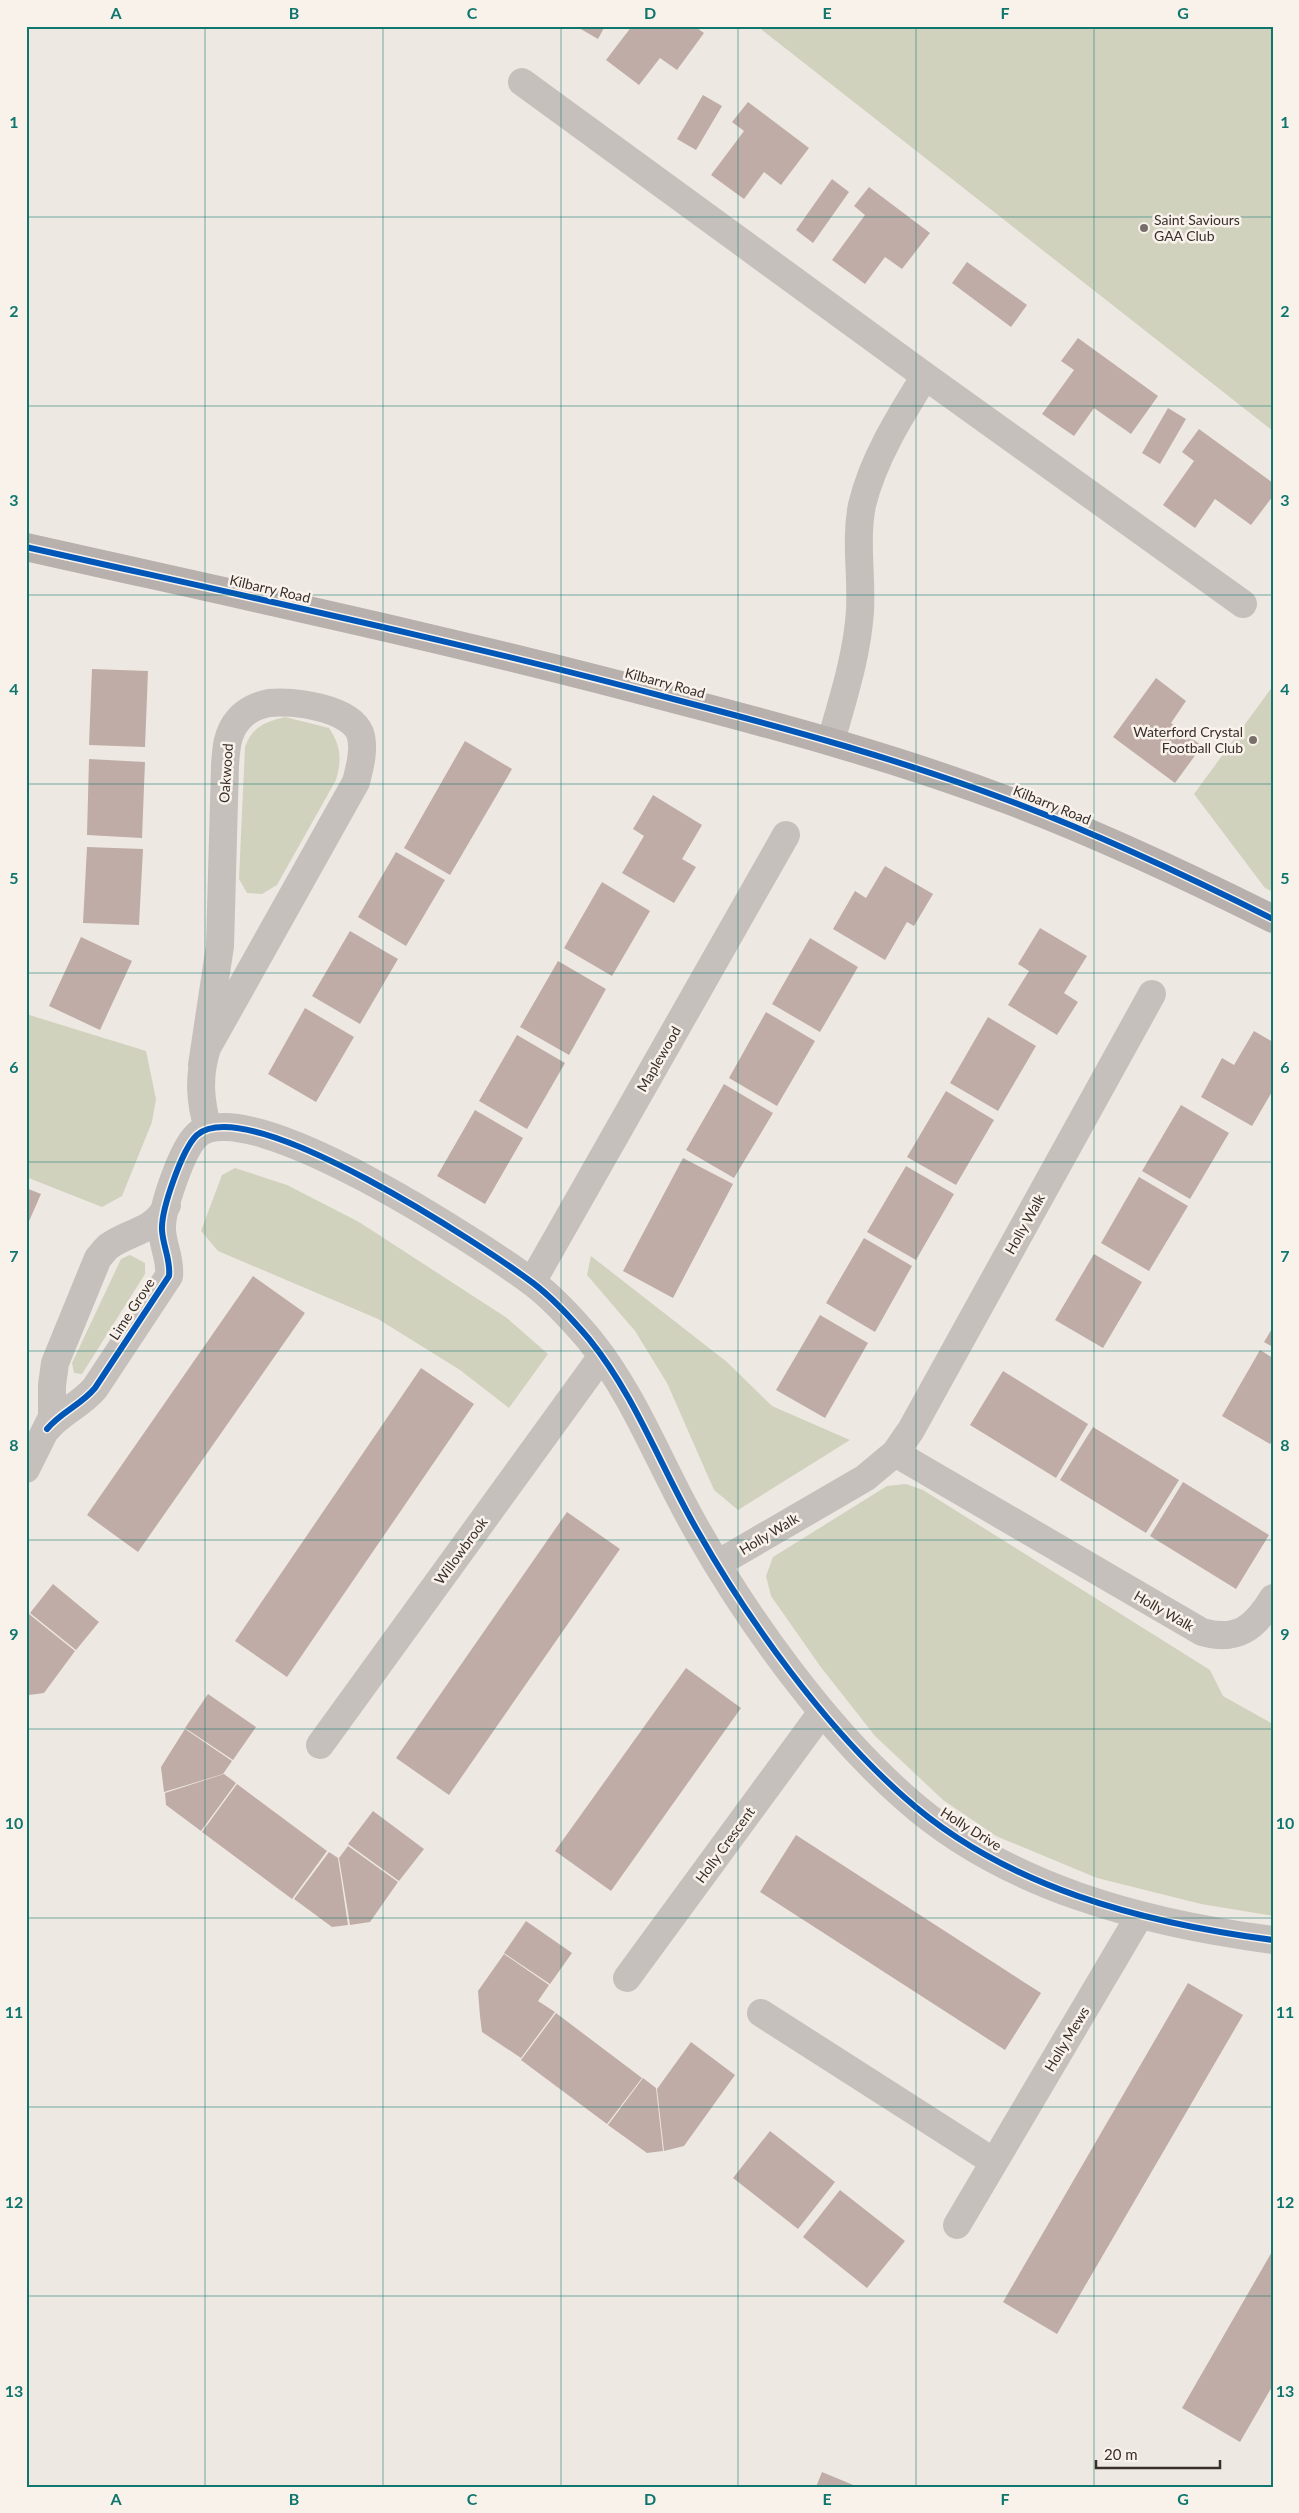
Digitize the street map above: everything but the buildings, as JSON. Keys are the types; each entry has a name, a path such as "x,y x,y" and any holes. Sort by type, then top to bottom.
{"street":[{"path":"522,82 925,376 1243,604"},
{"path":"831,740 858,634 861,585 859,542 862,508 866,491 885,446 925,376"},
{"name":"Kilbarry Road","path":"26,547 562,669 831,740 1008,800 1097,836 1184,875 1273,919"},
{"name":"Oakwood","path":"202,1065 212,1036 356,782 362,757 360,734 348,718 338,713 288,704 267,704 247,712 240,718 229,734 225,766 219,960 202,1065 200,1098 208,1129"},
{"name":"Maplewood","path":"532,1282 786,835"},
{"name":"Holly Walk","path":"717,1564 865,1478 895,1453 911,1430 1152,994"},
{"name":"Holly Drive","path":"208,1129 235,1128 258,1132 342,1166 412,1205 532,1282 567,1314 602,1356 632,1403 686,1509 717,1564 786,1664 822,1712 906,1800 965,1843 1034,1879 1099,1903 1140,1915 1208,1930 1273,1940"},
{"name":"Lime Grove","path":"48,1429 53,1412 52,1385 55,1363 98,1258 110,1245 154,1224 161,1216 167,1205 188,1148 198,1134 208,1129"},
{"name":"Lime Grove","path":"26,1469 48,1429 58,1417 81,1402 95,1388 168,1276 170,1263 162,1231 167,1205"},
{"name":"Willowbrook","path":"320,1745 602,1356"},
{"name":"Holly Walk","path":"895,1453 1202,1632 1228,1635 1246,1630 1260,1618 1273,1598"},
{"name":"Holly Crescent","path":"627,1978 822,1712"},
{"name":"Holly Mews","path":"957,2225 1140,1915"},
{"path":"761,2013 994,2162"}],"green space":[{"name":"Saint Saviours GAA Club","path":"757,26 1273,26 1273,431"},
{"name":"Waterford Crystal Football Club","path":"1273,686 1273,892 1265,888 1194,794"},
{"path":"285,717 329,728 338,747 340,759 338,772 336,780 277,885 262,894 247,893 239,879 245,747 251,735 260,726"},
{"path":"26,1014 146,1051 156,1099 152,1122 122,1196 102,1207 26,1177"},
{"path":"235,1168 287,1185 359,1222 507,1318 548,1354 509,1408 460,1370 378,1319 218,1251 201,1231 222,1175"},
{"path":"130,1255 145,1263 145,1274 82,1374 74,1373 72,1363 121,1259"},
{"path":"591,1256 727,1362 772,1406 850,1440 738,1510 714,1490 667,1383 635,1331 587,1275"},
{"path":"906,1484 923,1490 1210,1670 1223,1696 1273,1724 1273,1916 1201,1904 1097,1878 996,1836 943,1800 875,1736 820,1666 771,1596 766,1576 773,1557 887,1486"}],"cycle path":[{"path":"26,547 353,620 515,659 719,711 845,746 969,786 1044,814 1143,857 1273,919"},
{"path":"47,1429 95,1388 169,1276 169,1264 162,1230 165,1209 179,1166 191,1142 197,1135 224,1127 264,1134 313,1153 367,1179 468,1239 533,1283 569,1317 606,1361 620,1384 697,1530 740,1601 790,1672 817,1706 846,1739 904,1797 943,1828 986,1855 1030,1877 1077,1896 1125,1911 1175,1923 1273,1940"}],"place":[{"name":"Saint Saviours GAA Club","path":"1144,228"},
{"name":"Waterford Crystal Football Club","path":"1253,740"}]}
